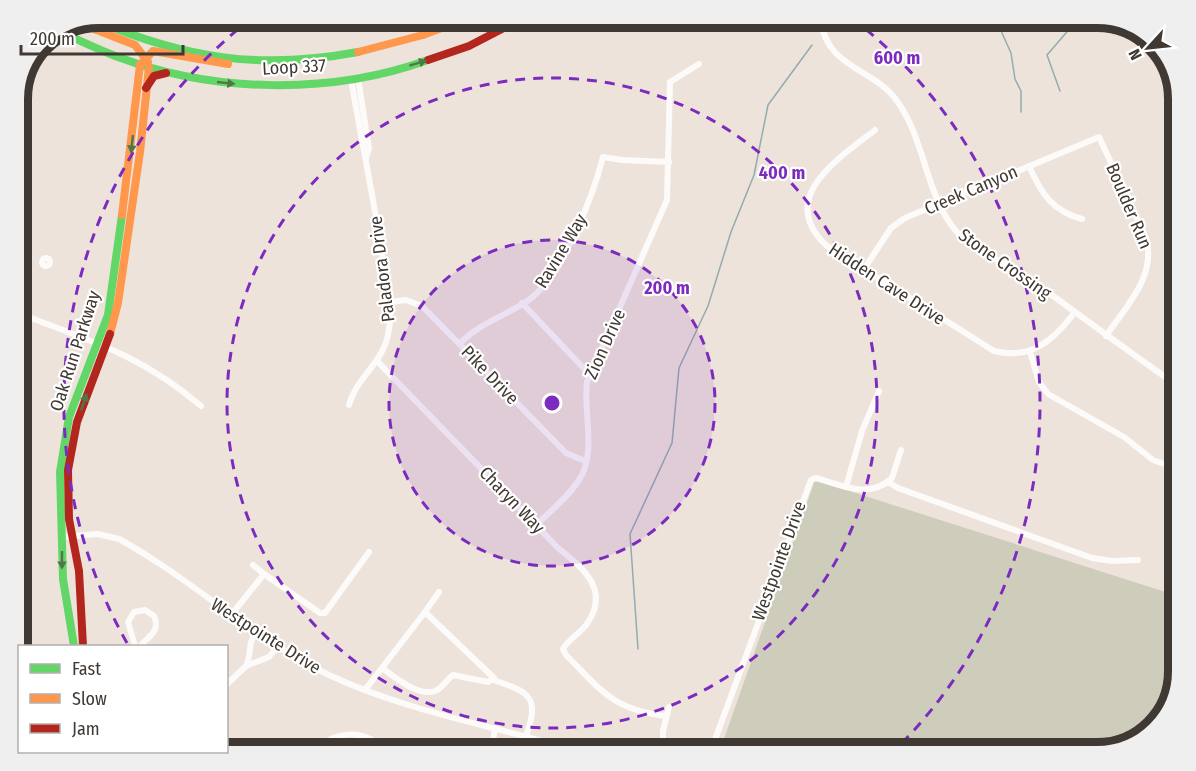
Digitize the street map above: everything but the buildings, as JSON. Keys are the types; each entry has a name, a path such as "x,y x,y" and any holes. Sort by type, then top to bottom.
{"main road":[{"name":"Loop 337","path":"110,28 157,44 241,60 326,58 392,46 446,28"},
{"name":"Loop 337","path":"68,36 85,45 192,79 278,87 355,79 418,64 472,45 504,28"},
{"path":"94,29 135,45 145,63 158,51 237,65 290,66 363,58 392,46"},
{"name":"Oak Run Parkway","path":"83,645 79,571 67,536 59,486 61,459 69,417 118,303 140,152 146,88 145,63"},
{"name":"Oak Run Parkway","path":"101,344 112,296 145,63"},
{"path":"146,88 154,76 169,72"},
{"name":"Oak Run Parkway","path":"67,536 63,579 74,645"}],"street":[{"name":"Stone Crossing","path":"823,28 826,40 837,56 885,88 897,101 908,121 939,204 961,236 974,247 1029,278 1074,314 1168,379"},
{"name":"Zion Drive","path":"536,525 579,481 585,461 585,400 591,375 667,200 670,82 699,64"},
{"name":"Paladora Drive","path":"348,405 352,390 377,361 389,333 390,302 366,158 362,150 355,79"},
{"name":"Hidden Cave Drive","path":"875,130 823,171 812,187 808,206 813,230 820,240 983,346 1001,353 1030,352"},
{"name":"Creek Canyon","path":"864,269 897,223 1099,137"},
{"name":"Boulder Run","path":"1099,137 1146,238 1150,255 1143,281 1106,336"},
{"name":"Ravine Way","path":"460,343 479,326 522,303 548,280 576,232 594,192 603,157 669,162"},
{"path":"1029,166 1037,185 1049,202 1067,215 1082,219"},
{"name":"Pike Drive","path":"390,302 406,300 422,306 566,453 585,461"},
{"path":"522,303 591,375"},
{"path":"1074,314 1052,339 1030,352 1039,382 1047,394 1124,437 1153,460 1168,465"},
{"path":"29,317 101,344 164,376 201,406"},
{"name":"Charyn Way","path":"377,361 557,547 584,569 595,591 594,606 589,620 563,649 612,701 639,712 664,716"},
{"path":"846,487 862,431 879,391"},
{"path":"902,450 894,474 888,482 898,488 1069,551 1112,561 1138,560"},
{"name":"Westpointe Drive","path":"714,742 808,484 814,478 864,491 888,482"},
{"name":"Westpointe Drive","path":"67,536 98,534 119,539 277,646 313,667 365,690 547,742"},
{"path":"253,565 320,613 325,613 369,552"},
{"path":"231,615 264,574"},
{"path":"365,690 439,592"},
{"path":"135,645 128,622 134,612 145,610 154,616 157,627 154,634 141,645"},
{"path":"425,612 493,680 523,692 532,701 534,716 526,736"},
{"path":"246,666 250,654 249,644 256,632"},
{"path":"228,683 246,666 269,657 277,646"},
{"path":"250,654 259,660"},
{"path":"382,668 407,684 431,692 439,689 453,675 488,682 493,680"},
{"path":"663,742 664,716 669,707"},
{"path":"493,742 495,728"},
{"path":"324,742 328,739 353,734 375,742"}],"green space":[{"path":"815,480 1168,593 1168,671 1156,710 1143,725 1115,740 1105,742 723,742"}],"waterway":[{"path":"1002,28 1011,53 1015,79 1021,91 1021,112"},
{"path":"1060,91 1047,55 1070,28"},
{"path":"638,649 630,534 672,443 679,368 708,306 731,232 754,175 768,105 812,45"}],"traffic: fast":[{"path":"115,28 160,44 224,57 289,60 358,52"},
{"path":"69,36 111,54 155,69 193,78 233,83 313,84 391,71 428,60"},
{"path":"74,645 63,579 60,472 69,417 108,315 122,215"}],"traffic: slow":[{"path":"358,52 442,28"},
{"path":"94,29 135,45 148,62"},
{"path":"140,65 153,51 228,64"},
{"path":"122,215 140,65"},
{"path":"110,334 118,303 140,152 149,67"}],"traffic: jam":[{"path":"428,60 469,46 504,28"},
{"path":"146,88 154,76 166,73"},
{"path":"83,645 79,571 69,519 68,470 77,422 110,334"}]}
